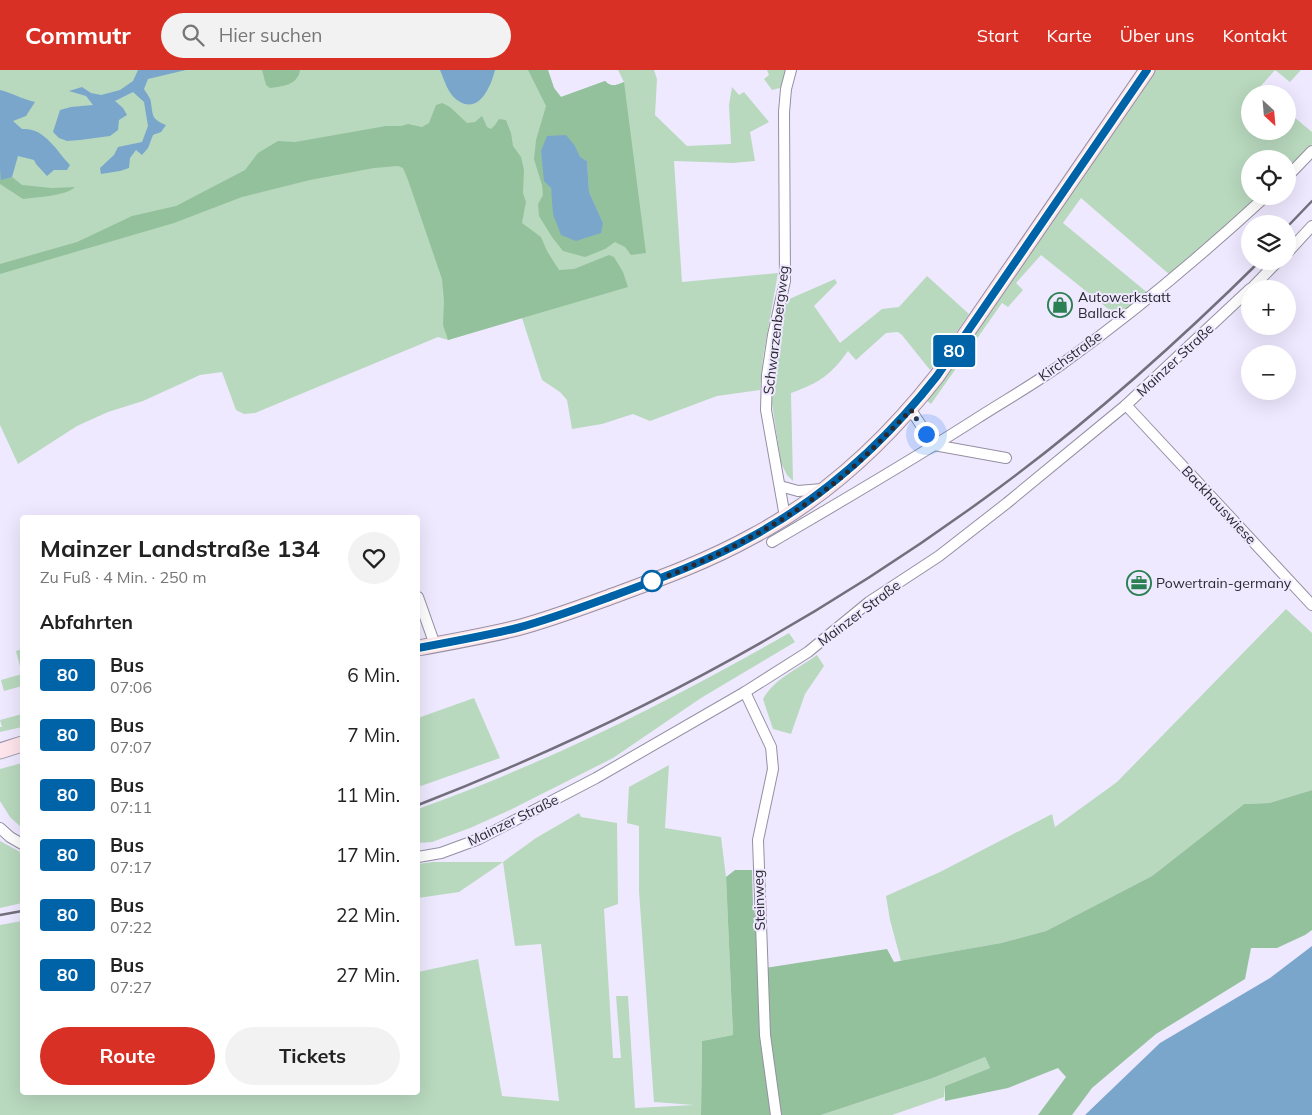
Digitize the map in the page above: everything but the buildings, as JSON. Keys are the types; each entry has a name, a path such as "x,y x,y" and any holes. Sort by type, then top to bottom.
{"main road":[{"path":"420,648 471,639 519,627 643,585 752,537 786,517 850,470 911,410 937,376 1147,70"},
{"path":"3,748 20,744"}],"street":[{"name":"Schwarzenbergweg","path":"786,517 766,410 773,335 785,282 784,112 786,89 791,70"},
{"path":"1296,168 1312,151"},
{"name":"Kirchstraße","path":"772,542 934,446 1060,365 1118,322 1204,251 1256,205"},
{"path":"1296,243 1312,226"},
{"name":"Mainzer Straße","path":"1259,280 1269,270"},
{"name":"Mainzer Straße","path":"420,857 441,853 479,839 596,778 745,692 808,652 869,602 976,529 1126,405 1241,297"},
{"name":"Backhauswiese","path":"1126,405 1312,605"},
{"path":"911,410 934,446 1006,458"},
{"path":"780,486 798,491 828,487"},
{"path":"420,603 435,645"},
{"name":"Steinweg","path":"745,692 771,747 773,769 758,840 765,1035 776,1115"},
{"path":"0,828 20,843"}],"green space":[{"path":"0,70 548,70 554,88 561,97 605,81 612,85 624,82 618,70 654,70 657,79 655,115 687,146 731,144 729,105 732,87 739,95 744,92 769,122 750,132 755,161 733,163 674,161 682,282 778,273 763,357 760,390 717,396 650,421 633,414 602,424 572,429 567,400 560,392 542,380 522,318 448,340 438,337 255,413 244,414 236,410 222,372 200,375 143,401 108,412 77,426 18,464 0,425"},
{"path":"262,70 300,70 299,75 293,82 270,88 266,85"},
{"path":"528,70 548,70 554,88 561,97 605,81 612,85 624,82 646,253 631,255 625,247 615,242 605,249 585,257 563,251 552,237 539,216 538,204 543,195 534,159 536,140 546,106","holes":["575,146 579,157 587,161 589,192 603,223 553,200 541,151"]},
{"path":"767,70 787,70 780,88 772,90 764,79 769,75"},
{"path":"1152,70 1275,70 1262,85 1241,85 1241,140 1296,140 1296,119 1312,132 1312,144 1296,162 1296,150 1241,150 1241,205 1252,205 1170,275 1081,198 1063,223 1149,294 1128,311 1117,316 1041,255 1016,283 1023,290 1008,307 1002,303 931,404 926,400"},
{"path":"1275,70 1301,70 1290,82"},
{"path":"442,103 450,107 467,123 475,122 482,116 487,127 491,129 499,119 506,120 513,146 521,157 524,170 523,193 526,202 522,223 541,237 559,270 574,269 609,255 614,257 623,272 628,287 448,340 443,325 444,301 442,279 408,180 403,168 398,166 374,168 310,180 242,197 174,223 0,274 0,264 77,242 132,216 176,206 245,170 258,153 278,141 295,142 386,126 408,124 422,127 429,123 436,105"},
{"path":"0,169 2,179 12,177 22,185 52,188 75,187 58,194 23,199 0,184"},
{"path":"927,276 969,314 930,370 902,335 898,332 886,333 856,360 848,351 824,377 809,386 791,393 793,481 787,475 781,463 771,397 773,359 787,300 835,279 837,283 814,306 840,343 882,309 899,307"},
{"path":"1286,609 1312,633 1312,790 1269,803 1244,804 1152,876 1046,931 1001,943 901,961 886,896 940,872 1052,814 1055,827 1117,782"},
{"path":"789,633 795,642 701,698 613,758 470,828 432,842 420,843 420,808 514,772 561,751 699,683"},
{"path":"20,650 20,666 16,651"},
{"path":"817,655 824,666 805,694 791,734 773,729 763,699 774,685 787,674"},
{"path":"20,675 20,687 4,691 1,680"},
{"path":"474,698 500,758 420,786 420,717"},
{"path":"20,715 20,727 0,732 0,727 2,727 0,720"},
{"path":"20,764 20,826 10,817 0,801 0,769"},
{"path":"669,765 665,828 721,837 726,877 733,1035 702,1041 701,1115 0,1115 0,925 20,921 20,1095 420,1095 420,972 478,959 502,1096 559,1101 541,944 515,946 503,862 536,838 579,813 581,817 617,823 618,904 604,909 613,1058 621,1058 616,996 628,996 635,1108 694,1105 654,1102 639,891 639,826 627,823 629,787"},
{"path":"1312,790 1312,930 1277,948 1251,948 1245,979 1156,1034 1092,1088 1072,1115 1038,1115 1066,1077 1058,1068 1008,1088 945,1101 945,1086 990,1068 985,1057 933,1078 821,1115 701,1115 702,1041 733,1035 726,877 735,870 752,870 753,906 765,968 887,949 894,962 1001,943 1046,931 1152,876 1244,804 1269,803"},
{"path":"0,841 20,852 20,903 0,908"},
{"path":"503,862 459,892 420,898 420,864"},
{"path":"985,1057 990,1068 945,1086 944,1097 892,1115 821,1115 933,1078"}],"water":[{"path":"138,70 186,70 148,79 144,89 150,99 153,115 158,121 166,125 161,132 153,135 148,148 142,155 136,150 130,158 129,168 101,174 100,168 114,155 118,147 142,142 148,126 144,102 133,92 115,101 123,108 127,115 119,120 118,130 110,136 80,140 67,141 59,138 53,132 60,110 93,105 86,96 69,91 82,87 91,93 101,95 120,90 133,81"},
{"path":"440,70 495,70 483,97 478,102 465,104 451,94"},
{"path":"0,90 35,102 26,116 13,121 22,129 30,129 37,132 49,141 70,165 67,170 54,170 47,176 34,160 18,156 12,177 1,180"},
{"path":"566,135 575,146 580,157 587,161 589,192 603,223 601,233 576,241 561,235 553,214 551,188 544,181 541,151 547,136"},
{"path":"1312,946 1312,1115 1085,1115 1160,1043 1270,978"}],"railway":[{"path":"1296,218 1312,201"},
{"path":"420,804 495,774 645,704 719,666 863,582 932,536 1000,487 1068,434 1134,379 1251,270"},
{"path":"0,915 20,911"}],"bus line":[{"name":"80","path":"420,648 471,639 543,620 607,598 703,561 752,537 786,517 850,470 911,410 937,376 1147,70"}],"place":[{"name":"Autowerkstatt Ballack","path":"1060,305"},
{"name":"Powertrain-germany","path":"1139,583"}],"route":[{"path":"652,581 703,561 752,537 786,517 850,470 911,410 926,434"}]}
